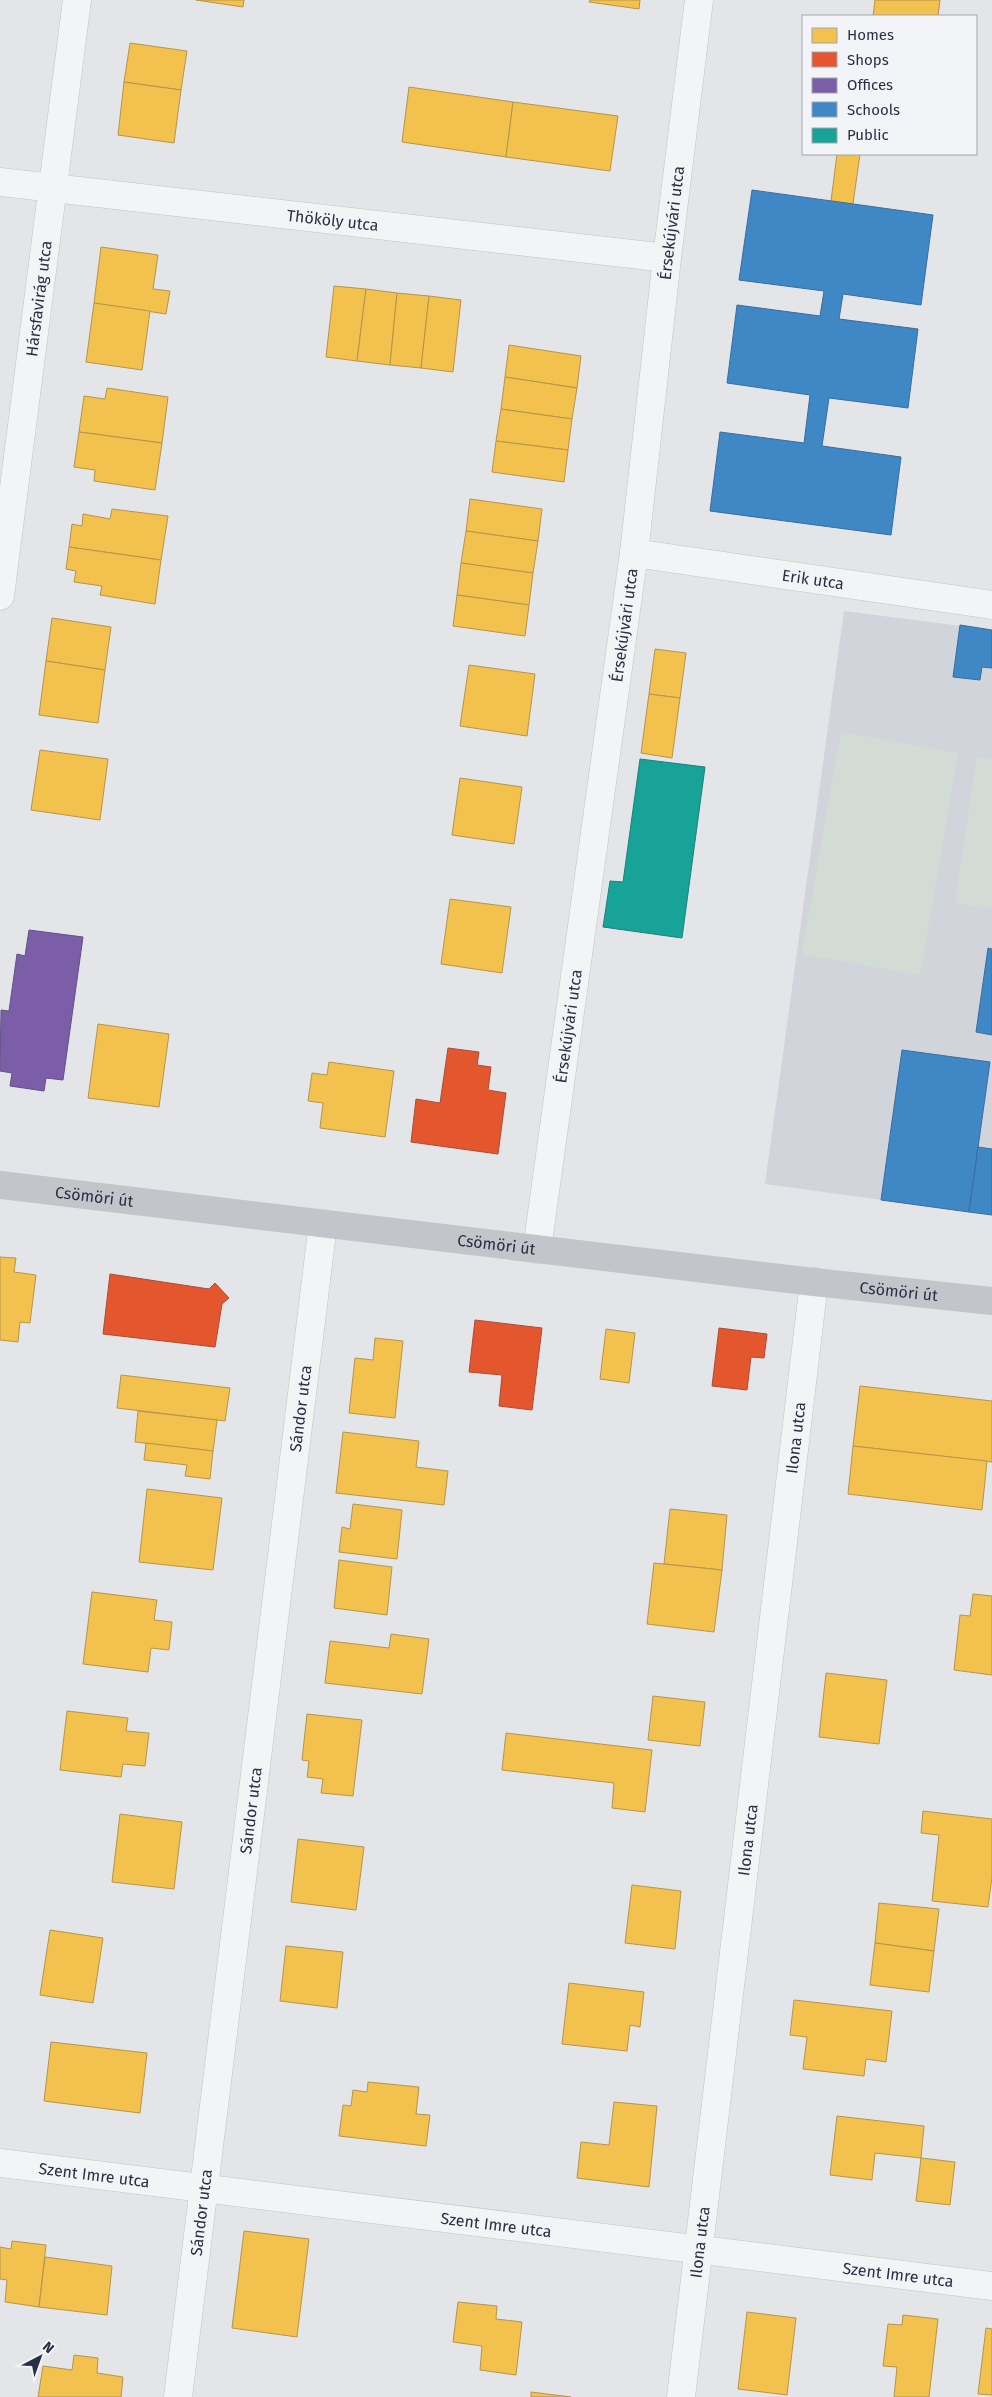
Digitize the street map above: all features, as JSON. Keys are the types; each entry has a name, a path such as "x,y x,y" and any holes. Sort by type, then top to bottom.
{"main road":[{"name":"Csömöri út","path":"0,1185 814,1282 992,1301"}],"street":[{"name":"Hársfavirág utca","path":"0,596 77,0"},
{"name":"Érsekújvári utca","path":"537,1249 634,553 666,258 699,0"},
{"name":"Thököly utca","path":"0,182 666,258"},
{"name":"Erik utca","path":"634,553 992,605"},
{"name":"Sándor utca","path":"178,2397 323,1224"},
{"name":"Ilona utca","path":"681,2397 814,1282"},
{"name":"Szent Imre utca","path":"0,2163 992,2286"}],"shaded area":[{"path":"844,611 992,630 992,1215 765,1184"},
{"path":"841,732 958,753 920,975 802,954"},
{"path":"977,757 992,759 992,909 955,903"}],"building: Homes":[{"path":"196,0 244,0 243,7"},
{"path":"590,0 640,0 639,9 589,2"},
{"path":"875,0 940,0 938,15 873,15"},
{"path":"130,43 187,51 181,90 124,82"},
{"path":"124,82 181,90 174,143 118,135"},
{"path":"409,87 513,102 506,157 402,142"},
{"path":"513,102 618,116 610,171 506,157"},
{"path":"837,155 860,155 853,204 831,201"},
{"path":"101,247 158,255 153,289 170,291 166,314 94,303"},
{"path":"334,286 366,289 357,361 326,357"},
{"path":"366,289 397,293 390,365 357,361"},
{"path":"397,293 429,296 421,368 390,365"},
{"path":"429,296 461,300 453,372 421,368"},
{"path":"94,303 150,311 142,370 86,362"},
{"path":"509,345 581,356 577,388 505,377"},
{"path":"505,377 577,388 572,419 501,409"},
{"path":"107,388 168,397 162,443 79,432 84,396 105,399"},
{"path":"501,409 572,419 568,450 496,441"},
{"path":"79,432 162,443 155,490 94,481 95,470 74,467"},
{"path":"496,441 568,450 564,482 492,472"},
{"path":"470,499 542,509 538,541 466,531"},
{"path":"112,509 168,516 161,560 69,547 72,524 82,526 83,514 110,519"},
{"path":"466,531 538,541 533,573 461,563"},
{"path":"69,547 161,560 155,604 100,595 102,586 74,582 76,571 66,569"},
{"path":"461,563 533,573 529,605 457,595"},
{"path":"457,595 529,605 525,636 453,626"},
{"path":"52,618 111,627 105,670 46,661"},
{"path":"655,649 686,653 680,698 649,694"},
{"path":"46,661 105,670 98,723 39,715"},
{"path":"469,665 535,674 527,736 460,726"},
{"path":"649,694 680,698 672,758 641,753"},
{"path":"40,750 108,759 100,820 31,810"},
{"path":"460,778 522,787 514,844 452,835"},
{"path":"450,899 511,907 502,973 441,964"},
{"path":"98,1024 169,1034 159,1107 88,1098"},
{"path":"329,1062 394,1071 385,1137 320,1128 323,1103 308,1101 312,1073 327,1075"},
{"path":"0,1257 16,1258 14,1272 36,1275 30,1323 20,1322 18,1342 0,1340"},
{"path":"606,1329 635,1333 629,1383 600,1379"},
{"path":"375,1338 403,1341 395,1418 349,1413 355,1358 373,1360"},
{"path":"121,1375 230,1388 225,1421 117,1408"},
{"path":"860,1386 992,1401 992,1462 853,1446"},
{"path":"138,1411 217,1420 213,1451 135,1442"},
{"path":"343,1432 419,1441 416,1467 448,1471 444,1505 336,1493"},
{"path":"146,1443 213,1451 210,1479 185,1476 187,1465 144,1460"},
{"path":"853,1446 987,1461 982,1510 848,1494"},
{"path":"147,1489 222,1498 213,1570 139,1562"},
{"path":"353,1504 402,1510 397,1559 339,1552 342,1527 350,1529"},
{"path":"670,1509 727,1515 722,1570 664,1564"},
{"path":"339,1560 392,1567 387,1615 334,1608"},
{"path":"654,1563 722,1570 714,1632 647,1624"},
{"path":"92,1592 157,1600 154,1620 172,1622 169,1650 151,1648 148,1672 83,1664"},
{"path":"973,1594 992,1596 992,1675 954,1670 960,1615 970,1616"},
{"path":"391,1634 429,1639 422,1694 325,1683 330,1641 389,1648"},
{"path":"826,1673 887,1680 879,1744 819,1737"},
{"path":"653,1696 705,1702 700,1746 648,1740"},
{"path":"67,1711 128,1718 126,1731 149,1733 145,1766 123,1764 121,1777 60,1770"},
{"path":"307,1714 362,1720 353,1796 321,1793 323,1779 307,1777 309,1761 302,1760"},
{"path":"506,1733 652,1750 645,1812 612,1808 614,1783 502,1770"},
{"path":"923,1811 992,1819 992,1877 988,1907 932,1901 939,1835 921,1833"},
{"path":"120,1814 182,1822 174,1889 112,1882"},
{"path":"298,1839 364,1847 356,1910 291,1902"},
{"path":"632,1885 681,1891 675,1949 625,1943"},
{"path":"879,1903 939,1909 934,1951 875,1943"},
{"path":"50,1930 103,1938 93,2003 40,1995"},
{"path":"875,1943 934,1951 929,1992 870,1985"},
{"path":"286,1946 343,1952 337,2008 280,2001"},
{"path":"569,1983 644,1992 640,2027 630,2025 627,2051 562,2044"},
{"path":"794,2000 892,2011 886,2062 866,2059 864,2076 803,2069 807,2037 790,2035"},
{"path":"51,2042 147,2053 140,2113 44,2101"},
{"path":"368,2082 419,2087 416,2114 430,2115 426,2146 339,2136 343,2105 351,2106 353,2090 367,2092"},
{"path":"614,2102 657,2106 649,2187 577,2178 581,2142 609,2145"},
{"path":"837,2116 924,2126 921,2158 875,2153 872,2180 830,2175"},
{"path":"921,2158 955,2162 950,2205 916,2201"},
{"path":"244,2231 309,2239 297,2337 232,2328"},
{"path":"12,2241 46,2245 39,2307 5,2302 7,2280 0,2279 0,2247 11,2249"},
{"path":"45,2257 112,2266 107,2315 39,2307"},
{"path":"458,2302 497,2306 496,2319 522,2322 516,2375 480,2370 482,2346 453,2342"},
{"path":"747,2312 796,2318 787,2395 738,2389"},
{"path":"903,2315 938,2319 929,2397 894,2397 897,2367 883,2366 888,2324 902,2325"},
{"path":"986,2328 992,2329 992,2395 978,2394"},
{"path":"74,2355 98,2358 97,2373 123,2377 121,2397 38,2397 43,2366 72,2370"},
{"path":"531,2392 571,2397 531,2397"}],"building: Shops":[{"path":"448,1048 479,1052 477,1065 491,1067 488,1090 506,1093 498,1154 411,1142 416,1099 440,1103"},
{"path":"110,1274 209,1289 215,1283 229,1298 222,1304 215,1347 103,1334"},
{"path":"475,1320 542,1328 532,1410 499,1406 502,1375 469,1372"},
{"path":"719,1328 767,1334 764,1358 751,1357 747,1390 712,1386"}],"building: Offices":[{"path":"29,930 83,937 63,1080 46,1078 44,1091 10,1086 12,1073 0,1071 1,1010 9,1011 17,954 25,956"}],"building: Schools":[{"path":"752,190 933,215 921,305 843,294 839,319 918,329 908,408 829,398 822,446 901,457 891,535 710,511 720,432 804,443 810,395 727,383 737,305 820,316 824,291 739,280"},
{"path":"960,625 992,630 992,668 982,667 980,680 953,677"},
{"path":"988,948 992,949 992,1035 976,1032"},
{"path":"902,1050 990,1062 969,1212 881,1200"},
{"path":"978,1147 992,1149 992,1215 969,1212"}],"building: Public":[{"path":"640,759 705,767 682,938 603,927 610,881 623,882"}]}
